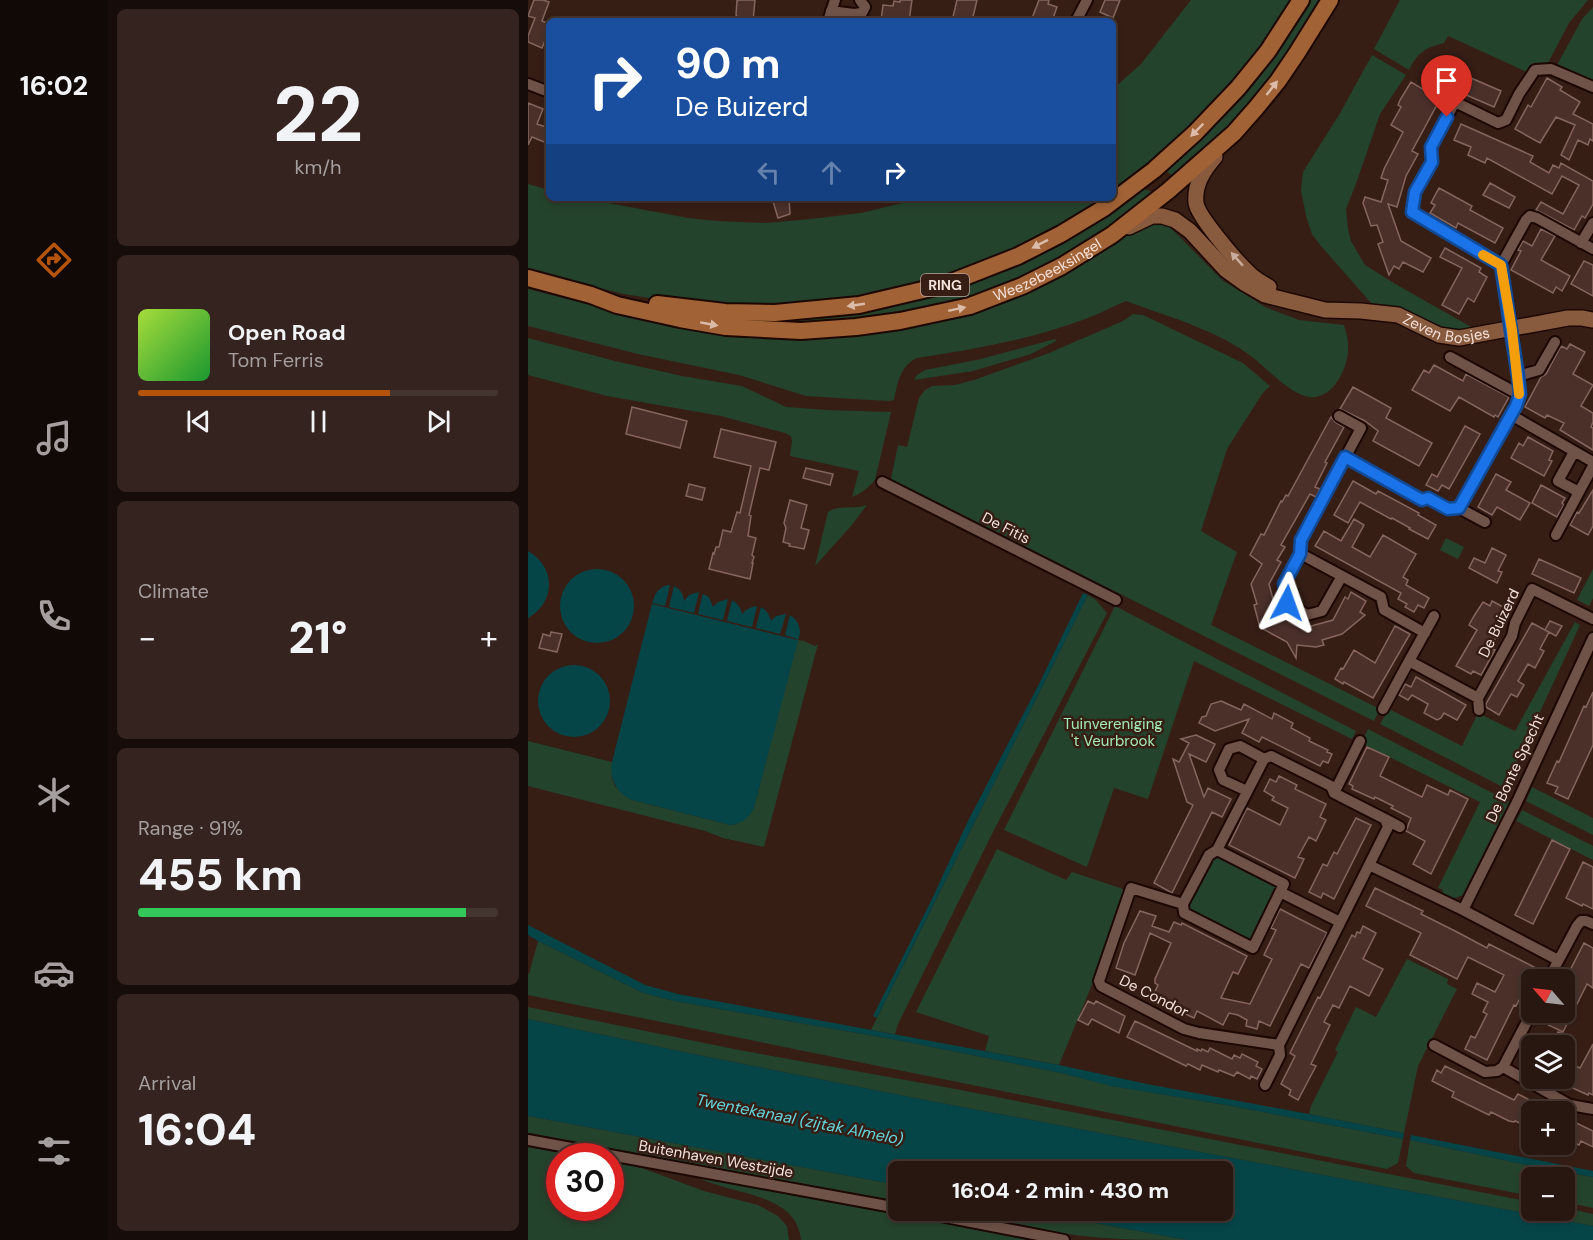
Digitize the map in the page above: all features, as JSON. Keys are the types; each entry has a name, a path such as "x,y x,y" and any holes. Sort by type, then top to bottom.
{"main road":[{"name":"Weezebeeksingel","path":"1116,199 1170,156 1238,88 1268,51 1301,0"},
{"name":"Weezebeeksingel","path":"528,278 591,295 617,305 726,327 801,331 856,327 900,321 970,306 1022,286 1052,271 1112,235 1168,191 1234,133 1278,81 1330,0"},
{"name":"Weezebeeksingel","path":"591,295 725,312 776,313 859,305 944,285 1018,256 1061,234 1113,201"}],"street":[{"path":"836,0 829,16 862,13 865,7 860,0"},
{"path":"1078,18 1087,0"},
{"path":"1501,265 1412,212 1415,192 1432,162 1431,147 1455,102 1498,123 1506,120 1535,70 1551,69 1593,87"},
{"path":"528,84 546,91"},
{"name":"Zeven Bosjes","path":"1234,133 1201,175 1196,192 1196,205 1202,217 1250,274 1300,304"},
{"name":"Zeven Bosjes","path":"1112,235 1152,216 1162,216 1175,220 1190,231 1226,270 1265,295 1325,310 1398,315 1439,335 1459,338 1568,318 1593,320"},
{"path":"1459,508 1511,415 1520,394 1501,265 1530,216 1593,249"},
{"path":"1581,243 1593,223"},
{"path":"1518,376 1539,370 1555,342"},
{"path":"1450,357 1520,394"},
{"path":"1511,415 1593,464 1556,535"},
{"path":"1339,416 1361,428 1301,540 1300,554 1284,584 1287,603 1307,615 1322,611 1342,576"},
{"path":"1574,452 1558,481 1579,492"},
{"path":"1345,457 1422,500 1428,498 1448,509 1459,508 1485,522"},
{"name":"De Fitis","path":"882,482 1116,600"},
{"path":"1300,554 1381,597 1384,610 1425,633"},
{"name":"De Buizerd","path":"1478,698 1512,636 1515,623 1532,589 1593,619"},
{"path":"1383,709 1434,615"},
{"name":"De Bonte Specht","path":"1463,910 1517,802 1593,639"},
{"path":"1409,661 1478,698 1479,710"},
{"path":"1334,793 1360,741"},
{"path":"1247,791 1223,780 1219,770 1229,749 1240,746 1264,759"},
{"path":"1183,904 1209,855 1217,850 1264,759 1271,756 1331,786 1334,793 1400,826"},
{"path":"1265,1085 1280,1055 1279,1045 1388,827 1385,819"},
{"path":"1217,850 1284,884 1280,892 1340,922"},
{"path":"1369,865 1463,910 1558,960"},
{"name":"De Condor","path":"1279,1045 1184,1029 1101,986 1099,981 1131,888 1183,904 1184,913 1252,948 1280,892"},
{"path":"1554,969 1576,926 1581,921 1593,924"},
{"path":"1434,1045 1485,1072 1497,1071 1503,1067 1526,1023"},
{"path":"1503,1067 1570,1105 1593,1109"},
{"name":"Buitenhaven Westzijde","path":"528,1140 888,1206"},
{"path":"966,1221 1064,1240"}],"green space":[{"path":"1191,0 1294,0 1218,103 1147,167 1116,191 1116,86 1141,64"},
{"path":"1311,0 1322,0 1250,108 1177,178 1167,172 1248,92 1277,54"},
{"path":"1400,0 1588,0 1569,23 1548,63 1536,64 1527,72 1448,36 1444,43 1427,49 1419,55 1409,70 1374,49"},
{"path":"1593,7 1593,82 1556,67 1582,19"},
{"path":"1372,55 1406,75 1380,114 1346,209 1351,241 1365,265 1473,328 1449,331 1399,308 1372,304 1312,234 1301,190 1303,172 1339,115"},
{"path":"528,184 546,189 546,201 598,201 688,218 767,223 861,213 911,201 1101,201 1019,249 915,288 784,308 669,301 624,294 528,271"},
{"path":"1144,189 1150,191 1151,194 1112,227 1077,249 1023,278 938,309 834,324 775,322 776,318 923,297"},
{"path":"1163,222 1222,280 1265,307 1299,320 1344,325 1348,342 1347,360 1341,376 1331,389 1317,397 1295,392 1256,360 1227,341 1126,301 1088,318 1025,338 917,358 903,370 894,400 888,401 806,396 739,375 638,354 528,326 528,289 703,333 771,339 857,334 1065,271 1142,225"},
{"path":"1133,314 1143,315 1243,363 1270,386 1262,394 1227,449 1201,531 1237,552 1211,625 1380,709 1374,721 891,479 898,445 907,447 919,398 925,390 932,386 955,385 974,380 1049,353 1123,321"},
{"path":"528,338 615,361 742,386 786,407 891,412 875,480 865,490 852,497 859,471 790,456 791,436 785,433 721,416 607,396 528,375"},
{"path":"1055,339 1056,341 1031,354 973,371 914,380 925,370 981,359"},
{"path":"867,505 815,566 828,512 837,508"},
{"path":"1446,538 1464,547 1458,559 1440,550"},
{"path":"1593,569 1593,598 1589,606 1577,600"},
{"path":"1088,595 1095,599 1107,613 994,830 895,1034 871,1030"},
{"name":"Tuinvereniging 't Veurbrook","path":"1115,606 1356,731 1352,739 1194,661 1148,799 1114,788 1087,867 1004,830"},
{"path":"1575,622 1580,625 1505,788 1380,724 1389,709 1462,746 1478,713 1515,731"},
{"path":"797,640 815,646 818,644 764,847 528,786 528,741 612,762 612,779 615,787 632,800 730,825 736,824 754,808"},
{"path":"1368,729 1510,802 1464,895 1451,899 1442,894 1443,890 1438,888 1480,802 1361,743"},
{"path":"1532,787 1593,818 1593,835 1526,801"},
{"path":"1522,810 1593,846 1593,860 1516,821"},
{"path":"997,849 1066,880 1072,872 1123,889 1123,896 1093,982 1059,1065 985,1051 989,1036 916,1012"},
{"path":"1218,854 1280,885 1251,943 1186,910 1213,856"},
{"path":"538,941 643,993 674,1001 897,1040 1061,1073 1112,1086 1403,1139 1398,1163 1387,1169 528,995 528,974"},
{"path":"1407,959 1448,979 1447,984 1457,989 1418,1066 1404,1133 1309,1114 1338,1052 1335,1050 1356,1007 1376,1017"},
{"path":"528,1007 739,1050 950,1088 1521,1200 1521,1212 920,1099 528,1019"},
{"path":"528,1116 888,1183 888,1200 624,1151 624,1143 582,1143 528,1133"},
{"path":"1410,1140 1538,1167 1521,1167 1521,1194 1414,1173 1406,1166"},
{"path":"528,1147 546,1150 546,1221 624,1221 624,1165 642,1168 704,1191 758,1205 778,1216 787,1226 789,1240 528,1240"},
{"path":"1575,1174 1593,1177 1593,1208 1575,1204"},
{"path":"697,1177 888,1213 888,1221 932,1221 1032,1240 801,1240 797,1224 788,1212 760,1197"},
{"path":"1575,1210 1593,1214 1593,1226 1567,1221 1575,1221"},
{"path":"997,1221 1084,1221 1187,1240 1098,1238"}],"water":[{"path":"528,551 544,566 549,584 544,603 528,618"},
{"path":"590,569 604,569 618,575 628,585 634,599 634,613 628,627 618,637 604,643 590,643 576,637 566,627 560,613 560,599 566,585 576,575"},
{"path":"668,585 679,590 684,601 689,595 699,592 709,597 713,607 718,602 728,599 738,605 742,614 755,606 763,608 771,621 776,616 786,614 796,621 799,627 800,633 754,808 742,822 730,825 632,800 622,794 613,780 612,762 652,604 657,592"},
{"path":"1083,593 1088,595 877,1018 873,1016"},
{"path":"574,665 588,668 600,675 607,687 610,701 607,715 600,727 588,734 574,737 560,734 548,727 541,715 538,701 541,687 548,675 560,668"},
{"path":"528,925 645,985 678,994 1059,1065 1404,1133 1403,1139 1226,1105 1111,1086 1061,1073 897,1040 674,1001 643,993 538,941 528,935"},
{"name":"Twentekanaal (zijtak Almelo)","path":"528,1019 920,1099 1521,1212 1521,1221 1567,1221 1593,1226 1593,1240 1187,1240 1084,1221 1233,1221 1233,1161 888,1161 888,1183 528,1116"},
{"path":"1411,1135 1573,1167 1538,1167 1410,1140"},
{"path":"1575,1167 1593,1171 1593,1177 1575,1174"}],"pier":[{"path":"670,585 674,586 669,607 694,613 699,592 703,593 698,614 723,620 728,599 732,600 727,621 752,627 757,606 761,607 756,628 780,634 786,614 790,615 785,635 797,640 652,604 665,606"}],"building":[{"path":"534,0 549,2 542,21 546,23 546,38 542,48 528,42 535,18 528,16"},
{"path":"737,0 755,0 753,18 738,18 736,15"},
{"path":"900,0 912,0 909,18 881,18 883,5 893,6 894,1 900,2"},
{"path":"957,0 977,0 973,18 953,18"},
{"path":"1039,0 1049,0 1048,4 1057,7 1053,18 1032,18"},
{"path":"1105,0 1120,0 1113,18 1100,12"},
{"path":"1443,66 1501,91 1494,107 1450,88 1448,92 1445,90 1412,151 1418,154 1406,176 1397,207 1388,204 1401,241 1431,258 1423,272 1403,262 1399,269 1394,266 1389,275 1378,244 1383,242 1377,225 1371,226 1363,203 1365,197 1381,202 1388,180 1381,178 1403,132 1391,125 1401,107 1398,105 1400,100 1411,82 1431,94"},
{"path":"1547,78 1562,87 1560,90 1580,102 1573,114 1593,124 1593,141 1590,139 1588,145 1578,140 1569,160 1561,155 1575,125 1556,117 1540,143 1515,129 1528,105 1531,107"},
{"path":"528,103 543,109 537,124 546,127 546,143 532,137 528,145"},
{"path":"1461,124 1533,156 1530,162 1549,173 1553,165 1559,168 1561,163 1593,181 1593,204 1585,218 1582,216 1574,230 1536,210 1541,202 1563,214 1579,185 1562,176 1552,194 1487,158 1485,163 1468,155 1471,147 1454,140"},
{"path":"1490,183 1515,197 1509,208 1483,195"},
{"path":"1439,188 1472,206 1470,210 1503,228 1495,243 1458,223 1456,228 1430,213 1435,205 1431,203"},
{"path":"773,201 789,201 790,214 778,218"},
{"path":"1541,229 1555,236 1541,260 1570,276 1562,291 1556,287 1553,293 1511,270 1521,251 1518,250 1523,241 1532,246"},
{"path":"1445,248 1481,268 1479,272 1487,277 1474,302 1468,298 1459,314 1442,305 1462,268 1440,257"},
{"path":"1584,261 1593,265 1593,296 1571,284"},
{"path":"1570,344 1585,352 1573,374 1593,385 1581,406 1593,413 1591,427 1593,428 1593,450 1560,430 1564,423 1547,415 1545,418 1525,407 1561,346 1567,349"},
{"path":"1434,365 1463,381 1466,374 1509,397 1498,417 1495,415 1494,417 1459,397 1450,411 1412,390 1424,370 1429,373"},
{"path":"1353,387 1391,408 1386,418 1432,443 1419,466 1373,441 1378,431 1365,421 1340,409"},
{"path":"632,407 687,421 680,448 626,434"},
{"path":"1331,417 1344,427 1325,462 1327,463 1315,487 1320,489 1316,497 1310,494 1281,545 1285,547 1277,560 1281,562 1269,584 1277,614 1304,628 1333,620 1345,597 1348,599 1351,592 1366,601 1360,612 1365,615 1342,634 1322,640 1324,645 1316,647 1297,645 1296,658 1287,642 1263,629 1259,624 1254,605 1257,604 1251,584 1262,564 1250,555 1261,534 1264,535 1281,501 1286,495 1288,496"},
{"path":"1465,426 1480,434 1449,489 1442,485 1438,491 1426,485 1432,474 1437,477"},
{"path":"721,429 776,442 769,470 760,468 749,515 751,516 748,536 756,538 750,579 709,569 713,553 716,547 719,547 723,530 731,532 737,512 740,513 751,466 714,457"},
{"path":"1528,437 1553,451 1549,460 1552,461 1544,476 1511,458 1519,443 1523,446"},
{"path":"806,468 833,474 830,485 803,478"},
{"path":"1496,474 1511,482 1506,490 1530,503 1520,520 1497,507 1492,515 1478,507"},
{"path":"1353,481 1376,494 1378,491 1436,525 1428,539 1360,502 1348,523 1334,515"},
{"path":"689,484 705,488 702,500 686,496"},
{"path":"1541,485 1565,498 1557,517 1532,503"},
{"path":"1593,490 1593,526 1588,535 1570,525"},
{"path":"790,500 807,505 801,528 809,530 804,549 789,546 790,544 783,542 786,528 784,523"},
{"path":"1354,519 1364,525 1352,547 1370,557 1383,535 1416,554 1403,577 1408,580 1406,585 1429,598 1424,608 1418,605 1414,612 1405,607 1407,604 1398,599 1401,593 1315,546 1324,531 1341,541"},
{"path":"1492,548 1506,555 1498,571 1502,572 1497,583 1469,568 1474,558 1485,563"},
{"path":"1539,559 1581,578 1574,593 1532,574"},
{"path":"1492,601 1511,611 1490,648 1495,650 1481,675 1473,671 1471,674 1456,666 1477,630 1469,625 1483,602 1490,606"},
{"path":"1550,621 1562,626 1556,636 1545,630"},
{"path":"1532,623 1549,632 1540,649 1544,651 1535,668 1528,664 1518,681 1524,685 1517,697 1511,694 1499,715 1486,707 1486,704"},
{"path":"1395,626 1410,634 1373,698 1335,679 1354,650 1375,663"},
{"path":"551,632 562,634 557,652 539,648 543,634 550,636"},
{"path":"1416,677 1466,705 1457,720 1444,713 1437,720 1424,713 1428,704 1412,695 1408,700 1399,695 1405,684 1411,687"},
{"path":"1593,692 1593,745 1568,799 1555,793 1558,787 1547,783"},
{"path":"1221,701 1241,710 1244,704 1272,719 1274,713 1293,723 1291,728 1332,754 1328,763 1323,761 1320,766 1262,737 1259,742 1242,733 1249,719 1215,731 1199,723 1202,717 1206,716 1211,704"},
{"path":"1196,735 1215,744 1206,762 1189,754 1204,797 1208,788 1231,799 1222,817 1212,812 1172,893 1154,883 1193,805 1187,802 1173,759 1179,762 1189,743 1181,739"},
{"path":"1367,747 1389,757 1380,776 1422,797 1427,785 1448,795 1450,790 1468,799 1431,874 1413,864 1425,841 1406,831 1411,818 1375,797 1374,799 1352,789 1353,786 1349,784"},
{"path":"1279,776 1297,785 1295,789 1326,804 1320,817 1326,820 1316,841 1309,837 1298,857 1304,859 1295,878 1229,845 1247,808 1280,825 1288,808 1272,800 1274,797 1264,791 1270,779 1276,782"},
{"path":"1356,818 1371,825 1334,899 1323,893 1321,898 1309,892 1323,864 1327,866 1334,852 1337,854"},
{"path":"1552,840 1570,849 1533,924 1515,915"},
{"path":"1583,862 1593,867 1593,909 1566,898"},
{"path":"1375,888 1423,911 1421,914 1487,948 1489,944 1536,968 1521,969 1521,996 1516,1006 1514,1005 1487,1060 1465,1049 1471,1036 1475,1038 1487,1014 1483,1012 1488,1002 1472,994 1477,983 1495,992 1504,975 1468,957 1457,979 1410,955 1421,933 1366,906"},
{"path":"1280,909 1327,933 1309,968 1301,964 1270,1026 1259,1021 1257,1029 1246,1026 1247,1020 1229,1013 1223,1025 1197,1011 1194,1018 1152,998 1158,985 1155,979 1171,943 1150,933 1135,975 1116,968 1124,943 1140,911 1156,916 1152,926 1169,932 1174,922 1181,925 1182,923 1247,956 1238,974 1233,972 1221,998 1250,1004 1272,959 1264,955 1276,930 1271,928"},
{"path":"1363,926 1376,933 1363,959 1383,969 1369,996 1350,986 1339,1008 1333,1005 1324,1022 1330,1025 1311,1064 1316,1066 1298,1100 1289,1095 1291,1090 1281,1084 1295,1056 1290,1053 1352,935 1355,937 1357,932 1360,933"},
{"path":"1584,943 1593,948 1593,988 1587,984 1575,1008 1575,969 1571,969"},
{"path":"1088,1001 1094,1004 1096,1001 1125,1016 1119,1033 1092,1019 1088,1025 1078,1020"},
{"path":"1135,1021 1197,1051 1197,1049 1201,1051 1202,1049 1208,1052 1210,1048 1232,1059 1234,1055 1240,1058 1242,1054 1258,1062 1256,1066 1262,1069 1257,1079 1251,1076 1250,1079 1237,1072 1234,1076 1202,1065 1200,1070 1188,1064 1186,1066 1127,1037"},
{"path":"1544,1023 1568,1023 1563,1032"},
{"path":"1593,1044 1593,1095 1575,1089 1575,1066 1580,1068"},
{"path":"1445,1066 1514,1100 1518,1094 1532,1101 1521,1101 1521,1123 1509,1121 1491,1112 1489,1115 1452,1097 1454,1092 1432,1081 1437,1070 1441,1073"},
{"path":"1575,1122 1593,1131 1593,1147 1581,1141 1579,1145 1575,1143"}],"slow traffic":[{"path":"1483,255 1501,265 1512,330 1519,394"}],"route":[{"path":"1287,603 1284,584 1300,554 1301,540 1345,457 1422,500 1428,498 1448,509 1459,508 1516,406 1520,394 1501,265 1412,212 1415,192 1432,162 1431,147 1447,117"}]}
